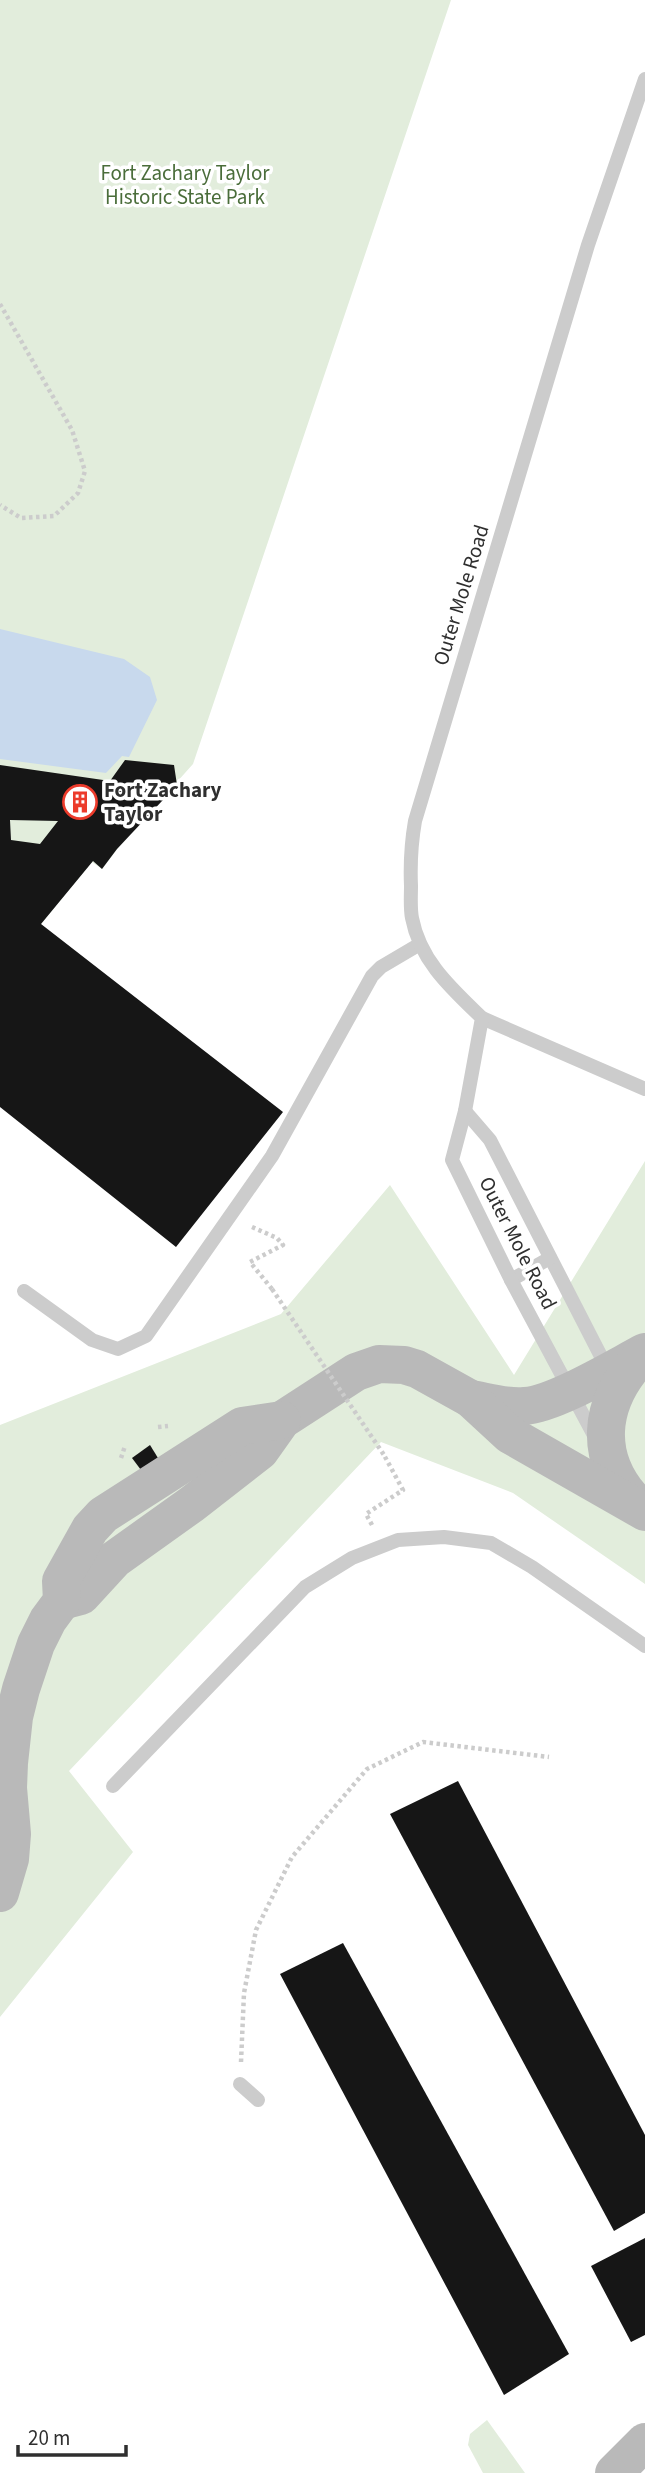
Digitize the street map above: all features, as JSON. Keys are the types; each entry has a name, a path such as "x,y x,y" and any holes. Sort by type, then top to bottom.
{"street":[{"path":"471,1399 529,1406 645,1353"},
{"path":"645,1353 620,1380 608,1408 605,1437 611,1466 625,1493 645,1512"},
{"path":"62,1601 81,1597 114,1559 192,1504 260,1451 282,1420 356,1372 379,1364 404,1365 417,1369 471,1399 510,1435 645,1512"},
{"path":"0,1893 10,1859 12,1835 8,1788 14,1717 36,1644 48,1620 62,1601 61,1581 90,1529 103,1515 242,1426 282,1420"},
{"path":"103,1515 130,1548"},
{"path":"614,2473 645,2442"}],"lane":[{"name":"Outer Mole Road","path":"611,1466 511,1280 452,1160 466,1111 482,1018 447,985 420,944 412,918 410,848 415,821 588,246 645,79"},
{"path":"24,1291 92,1340 118,1349 146,1336 284,1137 372,976 381,967 420,944"},
{"path":"482,1018 645,1089"},
{"name":"Outer Mole Road","path":"466,1111 490,1140 608,1370"},
{"path":"511,1280 550,1258"},
{"path":"113,1786 305,1587 352,1558 398,1541 444,1537 491,1543 532,1567 645,1646"},
{"path":"240,2084 258,2100"}],"path":[{"path":"0,304 72,430 85,471 78,493 54,516 21,519 0,505"},
{"path":"230,1217 277,1238 283,1245 250,1262 272,1289 362,1422 403,1490 375,1508"},
{"path":"240,2084 244,1993 256,1930 292,1857 367,1769 423,1742 549,1757"}],"green space":[{"name":"Fort Zachary Taylor Historic State Park","path":"0,0 451,0 193,764 102,869 92,862 0,974"},
{"path":"645,1161 645,1584 513,1493 381,1442 69,1771 133,1852 0,2017 0,1425 281,1314 390,1185 514,1375"},
{"path":"487,2420 525,2473 483,2473 468,2445 470,2434"}],"water":[{"path":"0,629 124,659 150,677 157,700 129,757 122,756 106,773 0,759"}],"building":[{"path":"125,760 174,765 177,785 117,849 102,869 93,861 41,924 283,1112 176,1247 0,1107 0,765 110,781","holes":["10,820 58,821 40,844 11,840"]},
{"path":"150,1445 158,1458 141,1470 132,1458"},
{"path":"458,1781 645,2135 645,2213 614,2231 390,1814"},
{"path":"343,1943 569,2354 504,2395 280,1974"},
{"path":"645,2238 645,2335 631,2342 591,2266"}],"place":[{"name":"Fort Zachary Taylor","path":"80,802"}]}
